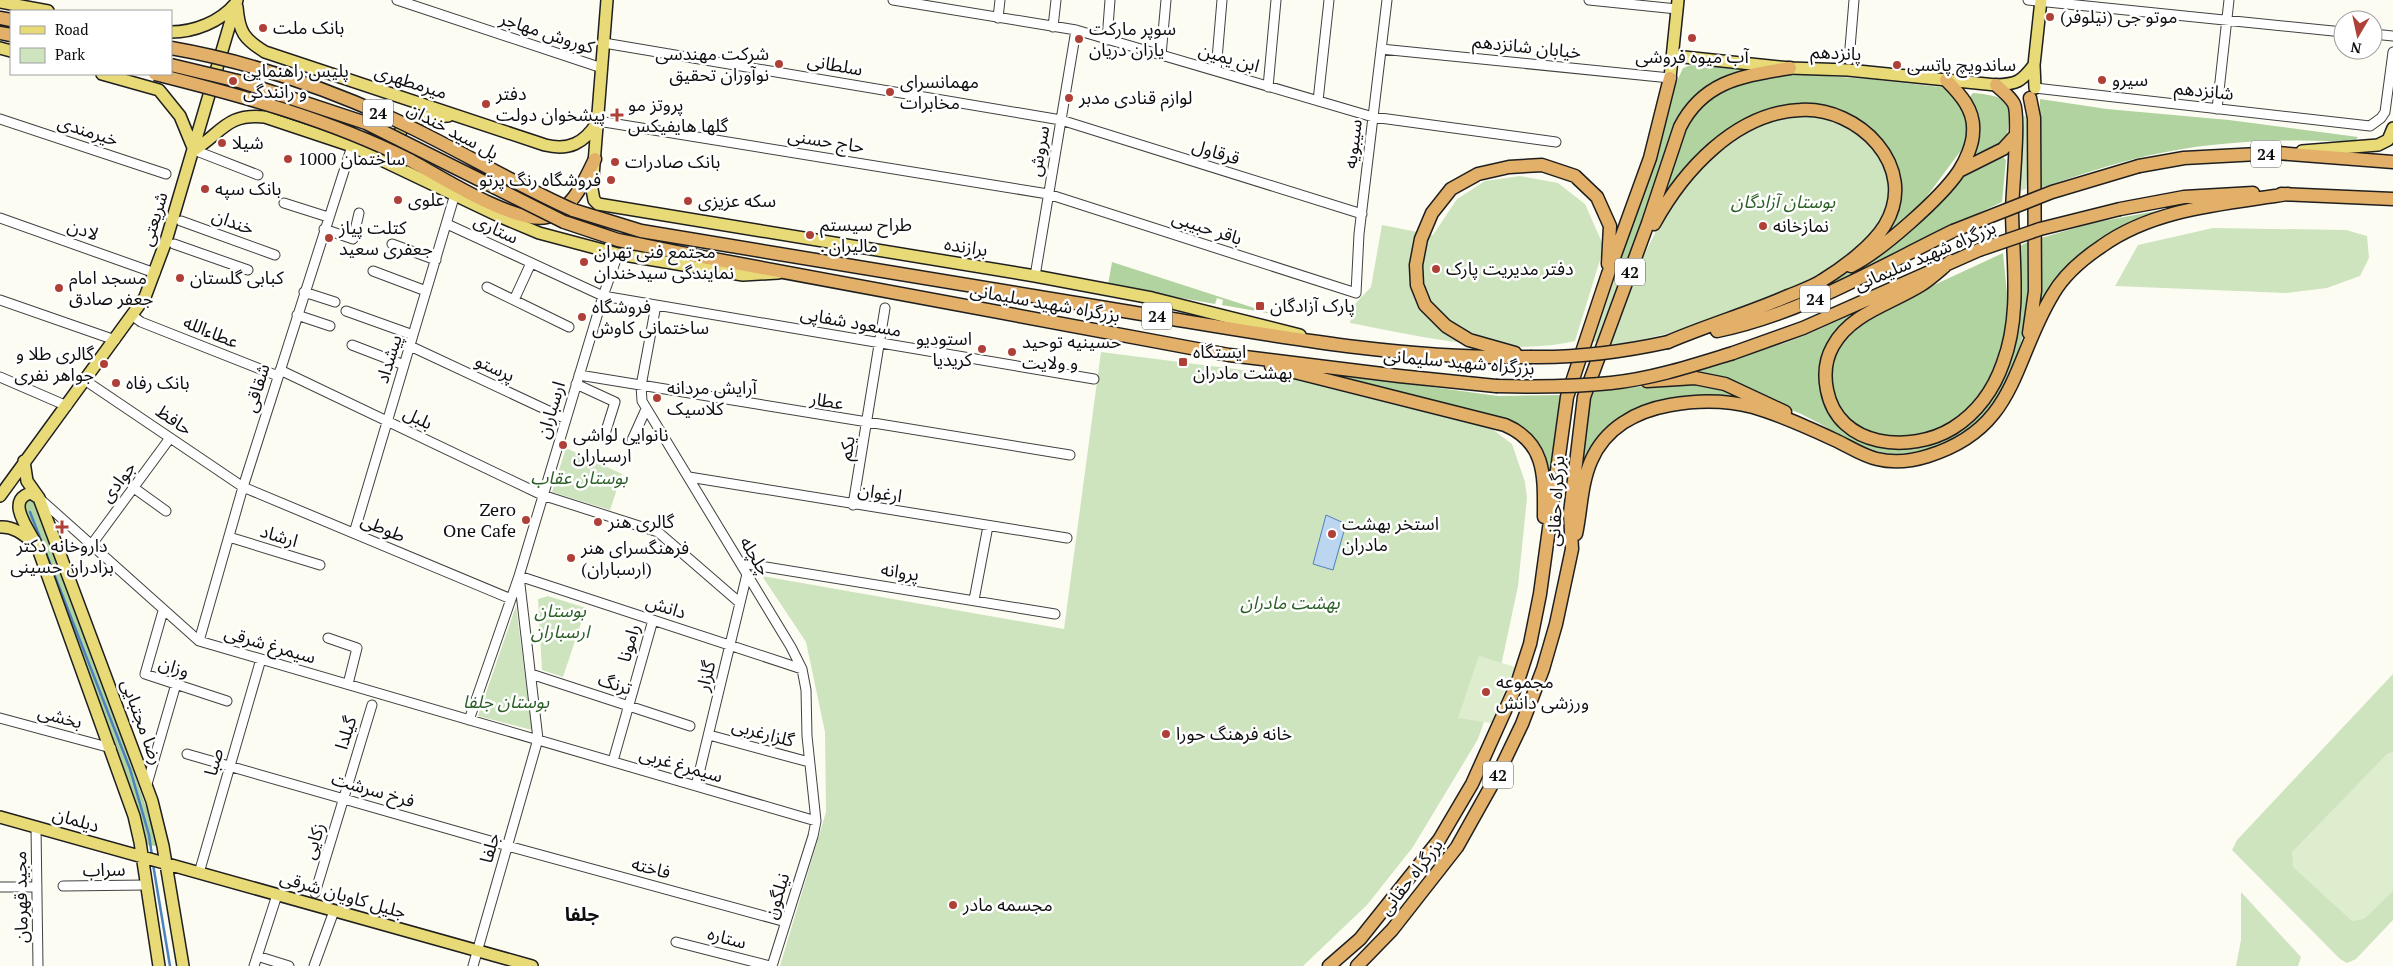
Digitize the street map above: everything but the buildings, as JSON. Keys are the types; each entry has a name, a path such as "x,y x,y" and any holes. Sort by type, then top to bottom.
{"highway":[{"name":"پل سید خندان","path":"172,48 225,59 352,102 419,131 516,183 572,210"},
{"name":"بزرگراه شهید سلیمانی","path":"172,65 242,82 366,123 564,222 618,240 780,273 1229,354 1496,386 1530,387 1612,383 1681,368 1733,353 1803,328 1979,250 2040,229 2120,209 2204,196 2288,194 2393,199"},
{"name":"بزرگراه حقانی","path":"1357,966 1392,930 1457,847 1499,772 1522,724 1543,668 1556,624 1572,549 1570,513 1584,396 1636,256 1680,127 1692,108 1707,94 1727,82 1740,77 1790,68"},
{"path":"159,75 217,89 318,120 364,137 408,166 457,186 514,214 530,217 547,217 560,210 573,199 595,160"},
{"name":"بزرگراه حقانی","path":"1329,966 1360,939 1439,840 1472,784 1517,684 1535,624 1567,397 1608,274 1650,158 1670,78"},
{"path":"1668,342 1752,312 1823,281 1856,264 1912,220 1959,171 1972,143 1974,130 1962,95 1946,80"},
{"path":"1951,262 1921,284 1852,323 1832,347 1825,371 1828,396 1840,419 1861,434 1886,442 1902,444 1930,438 1954,428 1966,418 1983,400 1996,380 2008,347 2013,321 2012,191 2017,115 2010,98 1996,85"},
{"path":"2017,115 2032,93"},
{"path":"2027,348 2035,274 2034,118 2032,93"},
{"path":"1636,256 1678,184 1718,145 1737,131 1765,117 1785,112 1814,110 1835,114 1862,130 1876,142 1884,154 1894,180 1892,204 1885,224 1865,247 1823,281"},
{"path":"1959,171 2003,149 2015,136"},
{"name":"بزرگراه شهید سلیمانی","path":"572,210 641,231 1197,322 1331,342 1475,358 1559,357 1605,354 1668,342 1757,320 1812,300 1953,230 2052,192 2139,166 2184,158 2277,153 2393,162"},
{"path":"1530,357 1469,340 1446,326 1425,305 1417,285 1416,265 1421,239 1432,213 1451,189 1478,174 1509,167 1542,165 1575,176 1597,197 1610,226 1608,274"},
{"path":"1572,549 1591,462 1606,439 1632,416 1669,405 1714,401 1756,408 1814,430 1876,459 1902,461 1926,457 1948,449 1970,435 1998,408 2010,391 2027,348 2056,288 2087,257 2112,239 2143,223 2168,215 2288,194"},
{"path":"1229,354 1505,425 1517,431 1533,446 1539,457 1542,472 1544,560"},
{"path":"1612,383 1696,378 1725,384 1776,407 1814,430"}],"main road":[{"path":"172,32 187,31 207,24 230,10 237,0"},
{"name":"میرمطهری","path":"237,0 238,18 245,37 265,52 560,148 586,137 598,121"},
{"name":"شریعتی","path":"0,496 115,340 137,319 155,273 170,243 194,150 237,0"},
{"path":"595,160 608,0"},
{"path":"2032,93 2041,1"},
{"path":"0,2 43,10"},
{"path":"1670,78 1674,56 1677,5"},
{"name":"پانزدهم","path":"1674,56 1790,68 1848,70 1996,85 2020,81 2034,64"},
{"path":"106,75 159,90 180,116 194,150 204,144 225,124 251,115 265,117 408,166"},
{"path":"460,116 432,116 414,119 403,127 397,137 395,149 398,162 455,194 521,226 618,254 743,275 780,273"},
{"path":"2277,153 2378,145 2388,140 2393,128"},
{"name":"برازنده","path":"595,160 592,189 594,200 603,206 1034,276 1152,298 1331,342"},
{"name":"رضا مجتبایی","path":"24,461 27,481 39,498 147,784 159,826 183,966"},
{"path":"39,498 28,494 19,499 18,506 37,546 134,816 159,966"},
{"path":"0,527 8,526 16,530 37,546"},
{"name":"دیلمان","path":"0,817 166,864"},
{"name":"جلیل کاویان شرقی","path":"166,864 532,966"}],"street":[{"name":"کوروش مهاجر","path":"397,0 602,68"},
{"name":"ابن یمین","path":"894,0 946,4 998,18 1076,30 1373,117 1556,142"},
{"path":"998,18 1000,0"},
{"path":"1053,27 1056,0"},
{"path":"1107,40 1110,0"},
{"path":"1161,55 1166,0"},
{"path":"1216,71 1222,0"},
{"path":"1268,87 1276,0"},
{"path":"1318,101 1329,0"},
{"name":"سیبویه","path":"1356,293 1362,214 1387,0"},
{"path":"1588,0 1677,5"},
{"path":"1849,60 1854,0"},
{"path":"2028,0 2333,31"},
{"path":"2217,109 2229,0"},
{"name":"سروش","path":"1034,276 1076,30"},
{"name":"سلطانی","path":"604,43 1061,120"},
{"name":"خیابان شانزدهم","path":"1381,49 1670,78"},
{"name":"شانزدهم","path":"2032,93 2217,109 2370,126 2381,118 2384,112 2393,52"},
{"name":"خیرمندی","path":"0,119 166,174"},
{"name":"قرقاول","path":"1061,120 1362,214"},
{"name":"حاج حسنی","path":"598,121 1048,194"},
{"name":"شقاقی","path":"199,641 243,487 352,146"},
{"path":"194,150 258,175"},
{"name":"پیشداد","path":"354,533 455,194"},
{"name":"باقر حبیبی","path":"1048,194 1356,293"},
{"path":"284,204 328,217"},
{"path":"324,229 353,238 359,213"},
{"name":"لادن","path":"0,218 155,273"},
{"name":"خندان","path":"177,220 275,255"},
{"name":"ستاری","path":"447,224 603,296"},
{"path":"170,243 248,270"},
{"path":"392,244 436,260"},
{"name":"ارسباران","path":"469,720 519,576 603,296 618,254"},
{"name":"ستاری","path":"514,300 531,263"},
{"path":"373,271 426,291"},
{"path":"487,287 569,327"},
{"path":"304,292 335,302"},
{"name":"مسعود شفاپی","path":"603,296 1094,379"},
{"path":"0,300 115,340"},
{"name":"چلچله","path":"656,305 641,386 646,409 689,477 791,647 802,669 806,690 809,762 816,821 813,836"},
{"name":"یکم","path":"853,505 868,424 885,308"},
{"path":"346,311 413,335"},
{"path":"297,315 330,326"},
{"name":"عطاءالله","path":"137,319 279,373"},
{"path":"352,345 404,365"},
{"name":"پرستو","path":"410,346 566,420"},
{"name":"بلبل","path":"279,373 387,421 542,495 658,532 740,604"},
{"name":"عطار","path":"579,375 868,424 1070,455"},
{"name":"حافظ","path":"86,380 243,487"},
{"path":"1,381 67,406"},
{"path":"576,384 615,402 604,437"},
{"path":"632,440 646,409"},
{"name":"جوادی","path":"92,544 170,438"},
{"name":"ارغوان","path":"689,477 853,505 1067,538"},
{"name":"طوطی","path":"243,487 511,599"},
{"path":"134,488 166,511"},
{"name":"سیمرغ شرقی","path":"39,498 92,544 163,611 199,641 538,740"},
{"path":"974,600 988,526"},
{"name":"ارشاد","path":"229,537 320,565"},
{"name":"پروانه","path":"740,563 1055,614"},
{"name":"گلزار","path":"696,786 747,574"},
{"name":"ارسباران","path":"519,576 538,740"},
{"name":"دانش","path":"519,576 802,669"},
{"name":"وزان","path":"163,611 144,674 227,701"},
{"name":"رامونا","path":"613,761 653,620"},
{"path":"328,638 357,648 348,684"},
{"name":"صبا","path":"199,873 261,659"},
{"name":"ترنگ","path":"530,674 690,726"},
{"path":"147,784 176,684"},
{"name":"گیلدا","path":"343,799 372,705"},
{"name":"بخشی","path":"0,718 111,748"},
{"name":"گلزارغربی","path":"708,735 809,762"},
{"name":"سیمرغ غربی","path":"538,740 816,821"},
{"name":"جلفا","path":"473,966 538,740"},
{"name":"فرخ سرشت","path":"187,754 508,846"},
{"name":"زکایی","path":"315,893 343,799"},
{"name":"مجید قهرمان","path":"36,827 38,966"},
{"name":"نیلگون","path":"771,966 813,836"},
{"name":"فاخته","path":"508,846 786,922"},
{"name":"سراب","path":"63,886 146,885"},
{"path":"0,888 37,887"},
{"path":"254,966 277,894"},
{"path":"314,966 334,910"},
{"name":"ستاره","path":"676,942 771,966"},
{"path":"257,956 289,966"}],"green space":[{"path":"1694,64 1777,68 1735,73 1725,77 1691,103 1630,264 1620,259 1638,209 1673,90 1683,68"},
{"path":"1784,73 1869,79 1949,88 1967,114 1967,134 1962,149 1919,207 1896,229 1874,243 1898,189 1864,124 1838,109 1803,104 1768,110 1743,123 1654,216 1685,124 1711,97 1737,83"},
{"path":"1973,93 1998,97 2004,101 2008,106 2009,121 2006,145 1966,164 1975,145 1978,131 1976,117 1969,98"},
{"path":"2040,99 2107,109 2229,120 2358,137 2354,142 2260,141 2190,148 2133,159 2037,189"},
{"name":"بوستان آزادگان","path":"1793,114 1819,115 1835,119 1852,128 1875,148 1884,163 1888,184 1887,205 1880,223 1860,245 1842,260 1812,277 1746,308 1678,331 1607,346 1638,267 1669,205 1691,173 1742,132"},
{"path":"2028,115 2030,137 2026,189 2019,191 2024,116"},
{"path":"2002,156 2006,160 2002,202 1926,238 1859,274 1756,315 1830,283 1861,265 1966,173"},
{"path":"1520,176 1558,183 1585,204 1604,247 1575,341 1521,347 1492,346 1433,339 1350,323 1354,305 1371,287 1382,225 1433,235 1457,199 1485,181"},
{"path":"2173,208 2090,251 2035,322 2038,239 2092,223"},
{"path":"2213,228 2346,230 2367,236 2369,258 2360,276 2327,288 2286,293 2115,286 2138,245"},
{"path":"2028,242 2028,307 2025,328 2012,369 2003,388 1991,406 1977,421 1960,434 1934,447 1899,454 1872,450 1789,409 1679,376 1793,340 1838,321 1912,285 1862,312 1824,362 1846,430 1923,444 1985,403 2020,312 2020,246"},
{"path":"2003,253 2007,293 2007,320 1998,369 1965,414 1938,432 1898,440 1859,430 1838,410 1828,373 1844,335 1878,311"},
{"path":"1112,262 1273,314 1222,305 1223,300 1217,298 1215,304 1108,285"},
{"path":"1616,268 1627,274 1600,341 1586,343"},
{"name":"بهشت مادران","path":"1101,352 1273,374 1342,389 1487,425 1512,444 1525,482 1527,498 1518,586 1497,685 1478,739 1413,847 1367,905 1303,966 780,966 826,812 825,732 806,642 762,576 1064,629"},
{"path":"1277,366 1498,396 1563,395 1547,495 1525,432"},
{"path":"1691,381 1711,383 1775,412 1729,400 1620,421 1576,499 1579,464 1592,392"},
{"name":"بوستان عقاب","path":"566,448 622,474 610,510 552,492"},
{"path":"28,500 35,501 57,555 150,818 157,846 145,845 129,784 31,523 21,512 22,502"},
{"name":"بوستان ارسباران","path":"548,596 586,608 563,677 542,670 538,599"},
{"name":"بوستان جلفا","path":"516,606 532,730 478,716"},
{"name":"مجموعه ورزشی دانش","path":"1479,656 1515,667 1491,723 1458,718"},
{"path":"2393,674 2393,920 2356,959 2347,963 2340,959 2232,850 2237,840"},
{"path":"2393,752 2393,891 2364,919 2352,921 2293,867 2292,852 2387,754"},
{"path":"2241,892 2301,957 2298,966 2236,966 2241,940"}],"water":[{"name":"استخر بهشت مادران","path":"1326,515 1346,524 1333,570 1313,564"}],"waterway":[{"path":"30,512 130,769 149,835 152,856"},
{"path":"153,864 170,966"}],"place":[{"name":"موتو جی (نیلوفر)","path":"2050,17"},
{"name":"بانک ملت","path":"263,28"},
{"name":"آب میوه فروشی","path":"1692,38"},
{"name":"سوپر مارکت یاران دریان","path":"1079,39"},
{"name":"شرکت مهندسی نوآوران تحقیق","path":"779,64"},
{"name":"ساندویچ پاتسی","path":"1897,65"},
{"name":"سیرو","path":"2102,80"},
{"name":"پلیس راهنمایی و رانندگی","path":"233,81"},
{"name":"مهمانسرای مخابرات","path":"890,92"},
{"name":"لوازم قنادى مدبر","path":"1069,98"},
{"name":"دفتر پیشخوان دولت","path":"486,104"},
{"name":"پروتز مو گلها هایفیکس","path":"617,115"},
{"name":"شیلا","path":"222,143"},
{"name":"ساختمان 1000","path":"288,159"},
{"name":"بانک صادرات","path":"615,162"},
{"name":"فروشگاه رنگ پرتو","path":"611,180"},
{"name":"بانک سپه","path":"205,189"},
{"name":"علوی","path":"398,200"},
{"name":"سکه عزیزی","path":"688,201"},
{"name":"نمازخانه","path":"1763,226"},
{"name":"طراح سیستم . مالیران","path":"810,235"},
{"name":"کتلت پیاز جعفری سعید","path":"329,238"},
{"name":"مجتمع فنی تهران نمایندگی سیدخندان","path":"584,262"},
{"name":"دفتر مدیریت پارک","path":"1436,269"},
{"name":"کبابی گلستان","path":"180,278"},
{"name":"مسجد امام جعفر صادق","path":"59,288"},
{"name":"پارک آزادگان","path":"1260,306"},
{"name":"فروشگاه ساختمانی کاوش","path":"582,317"},
{"name":"استودیو کریدیا","path":"982,349"},
{"name":"حسینیه توحید و ولایت","path":"1012,352"},
{"name":"ایستگاه بهشت مادران","path":"1183,362"},
{"name":"گالری طلا و جواهر نفری","path":"104,364"},
{"name":"بانک رفاه","path":"116,383"},
{"name":"آرایش مردانه کلاسیک","path":"657,398"},
{"name":"نانوایی لواشی ارسباران","path":"563,445"},
{"name":"Zero One Cafe","path":"526,520"},
{"name":"گالری هنر","path":"598,522"},
{"name":"داروخانه دکتر برادران حسینی","path":"62,527"},
{"name":"استخر بهشت مادران","path":"1332,534"},
{"name":"فرهنگسرای هنر (ارسباران)","path":"571,558"},
{"name":"مجموعه ورزشی دانش","path":"1486,692"},
{"name":"خانه فرهنگ حورا","path":"1166,734"},
{"name":"مجسمه مادر","path":"953,905"}],"district":[{"name":"جلفا","path":"582,914"}]}
